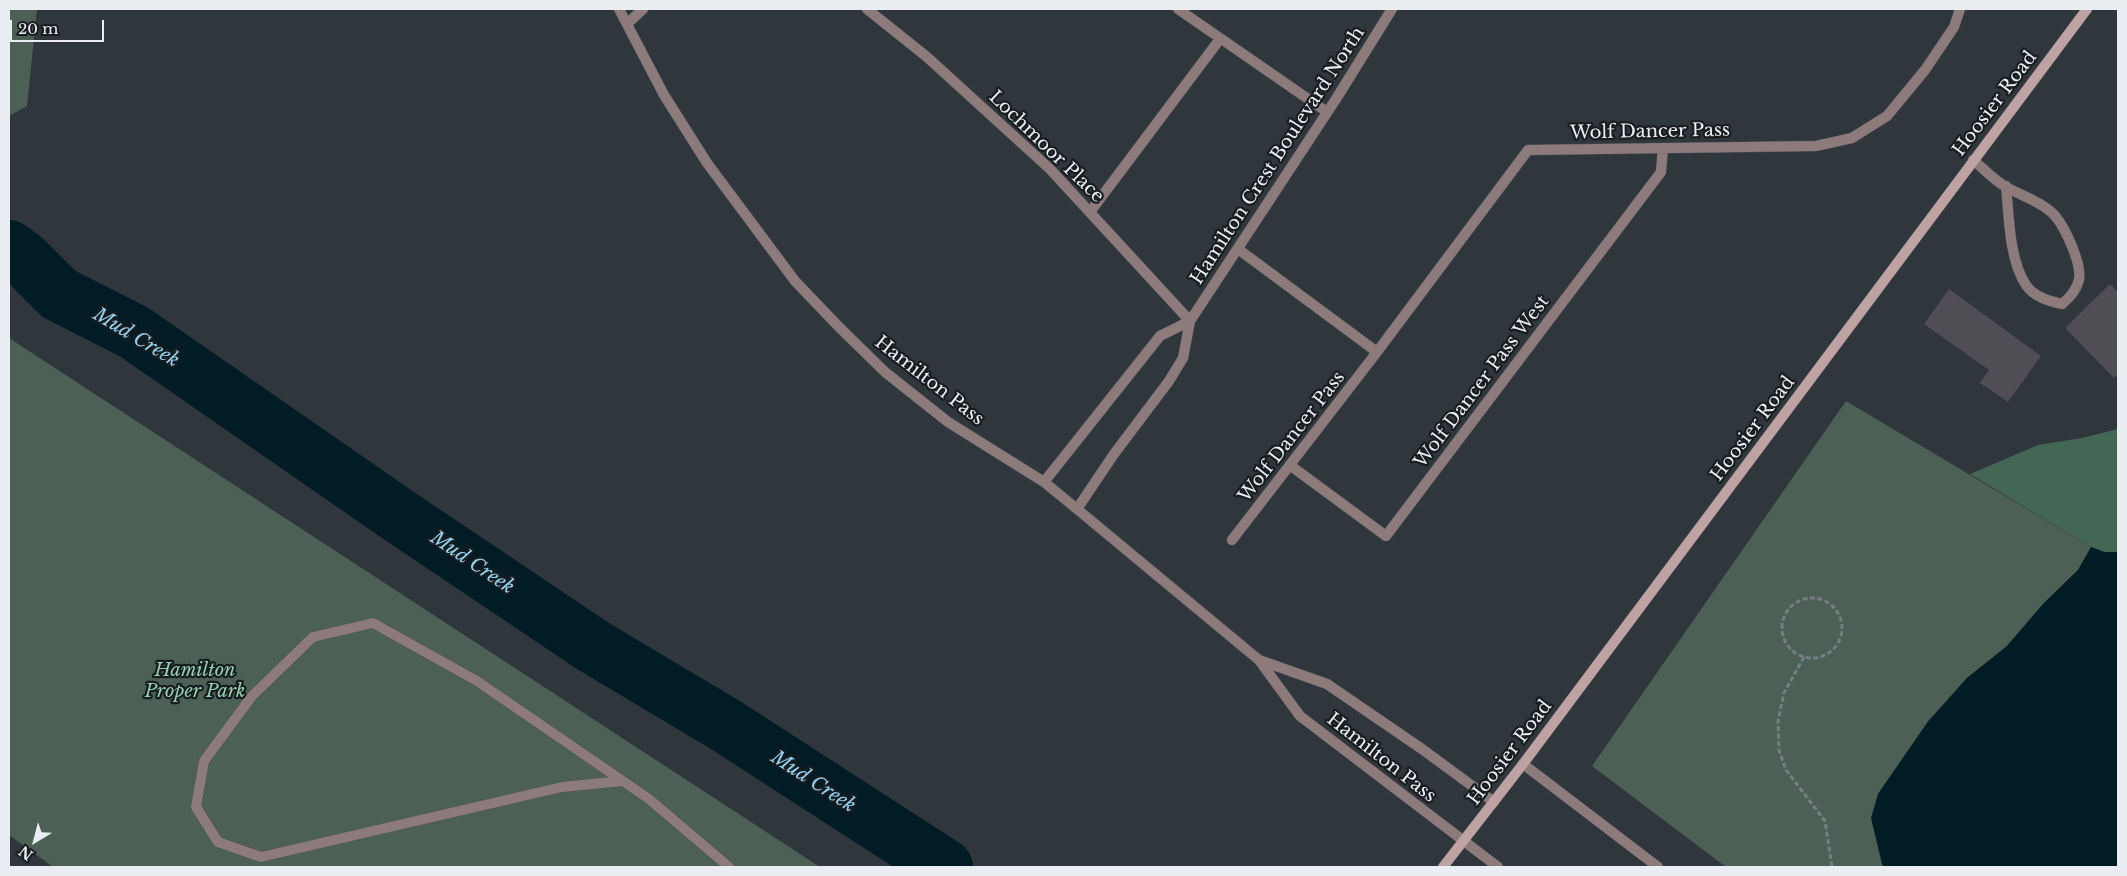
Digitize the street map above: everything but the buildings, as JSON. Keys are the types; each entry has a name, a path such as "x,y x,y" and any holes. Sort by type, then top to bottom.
{"street":[{"name":"Hamilton Pass","path":"619,9 664,95 707,163 795,281 885,372 948,422 1044,482 1078,509 1259,660 1300,716 1498,867"},
{"path":"627,24 643,9"},
{"name":"Lochmoor Place","path":"867,9 927,57 1050,169 1190,321"},
{"path":"1178,9 1327,112"},
{"name":"Hamilton Crest Boulevard North","path":"1078,509 1114,454 1179,366 1183,358 1190,321 1392,9"},
{"name":"Wolf Dancer Pass","path":"1232,540 1291,466 1528,150 1816,146 1852,138 1887,116 1925,70 1954,27 1960,9"},
{"name":"Hoosier Road","path":"1443,867 1523,764 2087,9"},
{"path":"1090,212 1220,38"},
{"name":"Wolf Dancer Pass West","path":"1291,466 1386,536 1661,172 1663,148"},
{"path":"1973,160 2006,186 2028,196 2051,212 2067,234 2075,257 2079,278 2074,294 2062,304 2043,300 2026,285 2014,252 2006,186"},
{"path":"1238,248 1377,352"},
{"path":"1044,482 1160,336 1190,321"},
{"path":"622,781 562,787 261,856 218,842 196,807 204,761 252,696 313,637 372,623 477,681 649,799 729,867"},
{"name":"Hamilton Pass","path":"1259,660 1327,684 1422,749 1494,802"},
{"path":"1523,764 1658,867"}],"path":[{"path":"1808,598 1828,602 1835,608 1842,626 1841,635 1831,651 1823,656 1804,657 1795,652 1783,636 1784,616 1798,601 1808,598"},
{"path":"1804,657 1784,693 1778,721 1779,750 1786,770 1825,821 1832,867"}],"green space":[{"path":"9,9 37,9 27,106 9,116"},
{"name":"Hamilton Proper Park","path":"9,338 820,867 53,867 9,835"},
{"path":"1846,401 2091,547 2078,570 2043,604 2007,646 1967,678 1928,721 1878,794 1882,864 1884,867 1726,867 1592,766"},
{"path":"2118,429 2118,552 2104,552 2091,547 1970,474 2038,445 2082,438"}],"water":[{"path":"2091,547 2104,552 2118,552 2118,867 1884,867 1871,818 1878,794 1928,722 1967,678 2007,646 2043,604 2078,570"}],"waterway":[{"name":"Mud Creek","path":"9,248 25,260 59,294 134,332 395,513 593,646 727,726 945,867"}]}
